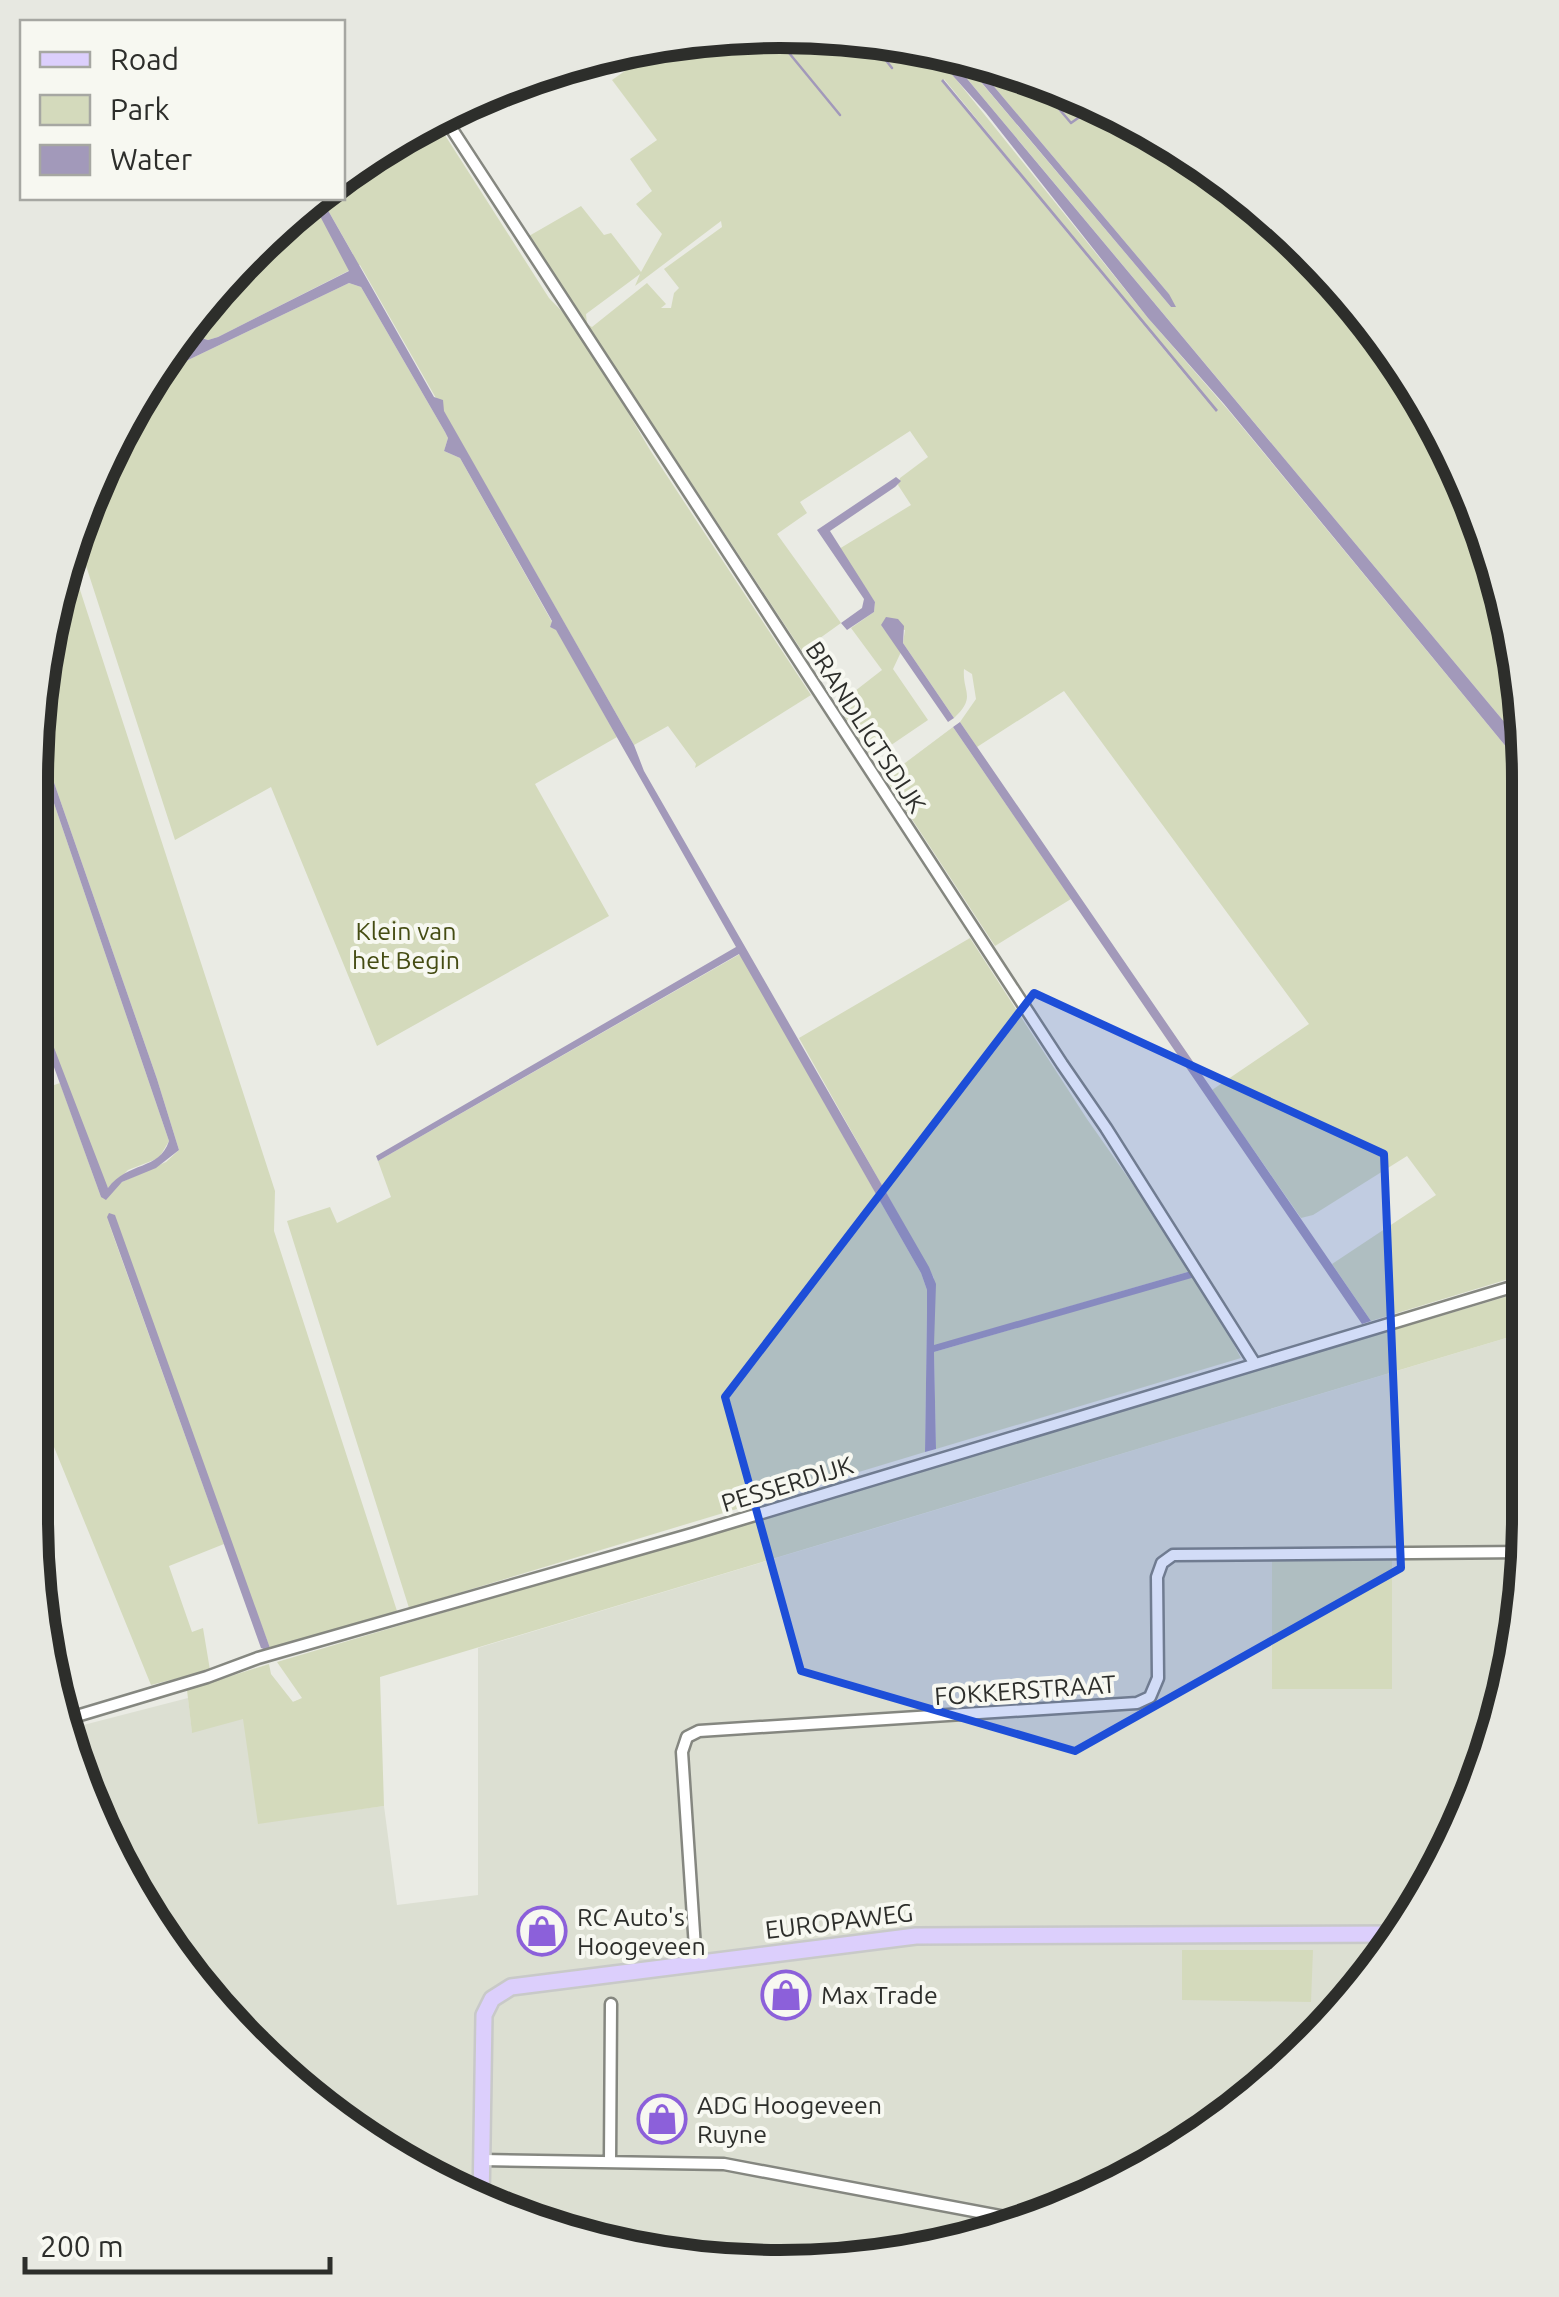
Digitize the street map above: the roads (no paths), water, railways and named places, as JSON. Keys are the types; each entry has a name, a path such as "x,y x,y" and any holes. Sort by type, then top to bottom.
{"main road":[{"name":"EUROPAWEG","path":"481,2186 484,2014 494,1996 511,1988 916,1936 1381,1934"}],"street":[{"name":"BRANDLIGTSDIJK","path":"450,126 1106,1128 1255,1364"},
{"name":"PESSERDIJK","path":"75,1717 207,1678 258,1658 692,1534 1512,1287"},
{"name":"FOKKERSTRAAT","path":"696,1963 682,1752 688,1737 699,1731 1138,1703 1150,1697 1158,1678 1157,1577 1162,1563 1173,1555 1511,1552"},
{"path":"610,2162 611,2004"},
{"path":"482,2160 704,2162 743,2166 999,2216"}],"water":[{"path":"946,68 960,70 1510,728 1511,753 1224,404 1148,318"},
{"path":"974,73 986,77 1169,294 1176,307 1171,307"},
{"path":"941,81 1218,410 1216,412"},
{"path":"325,206 434,397 443,400 444,411 634,745 644,771 929,1267 936,1284 934,1345 1191,1271 1195,1277 934,1352 936,1449 925,1452 927,1290 921,1273 739,954 378,1161 376,1156 736,947 556,630 550,627 552,621 460,458 444,451 448,438 445,432 361,287 349,283 176,366 197,337 208,340 218,337 349,271 318,212"},
{"path":"896,477 901,481 895,487 830,531 875,602 874,612 847,630 841,623 862,608 864,599 817,530"},
{"path":"886,617 898,619 904,626 903,643 954,718 948,722 881,625"},
{"path":"960,722 1371,1321 1362,1324 953,727"},
{"path":"48,766 179,1150 156,1168 122,1182 106,1200 101,1197 48,1051 48,1032 108,1188 125,1173 158,1157 169,1141 48,786"},
{"path":"109,1213 115,1215 270,1648 266,1650 261,1648 107,1217"}],"waterway":[{"path":"785,48 840,115"},
{"path":"882,55 892,68"},
{"path":"1051,100 1071,123 1084,114"}],"place":[{"name":"RC Auto's Hoogeveen","path":"542,1931"},
{"name":"Max Trade","path":"786,1995"},
{"name":"ADG Hoogeveen Ruyne","path":"662,2119"}],"park label":[{"name":"Klein van het Begin","path":"406,946"}]}
